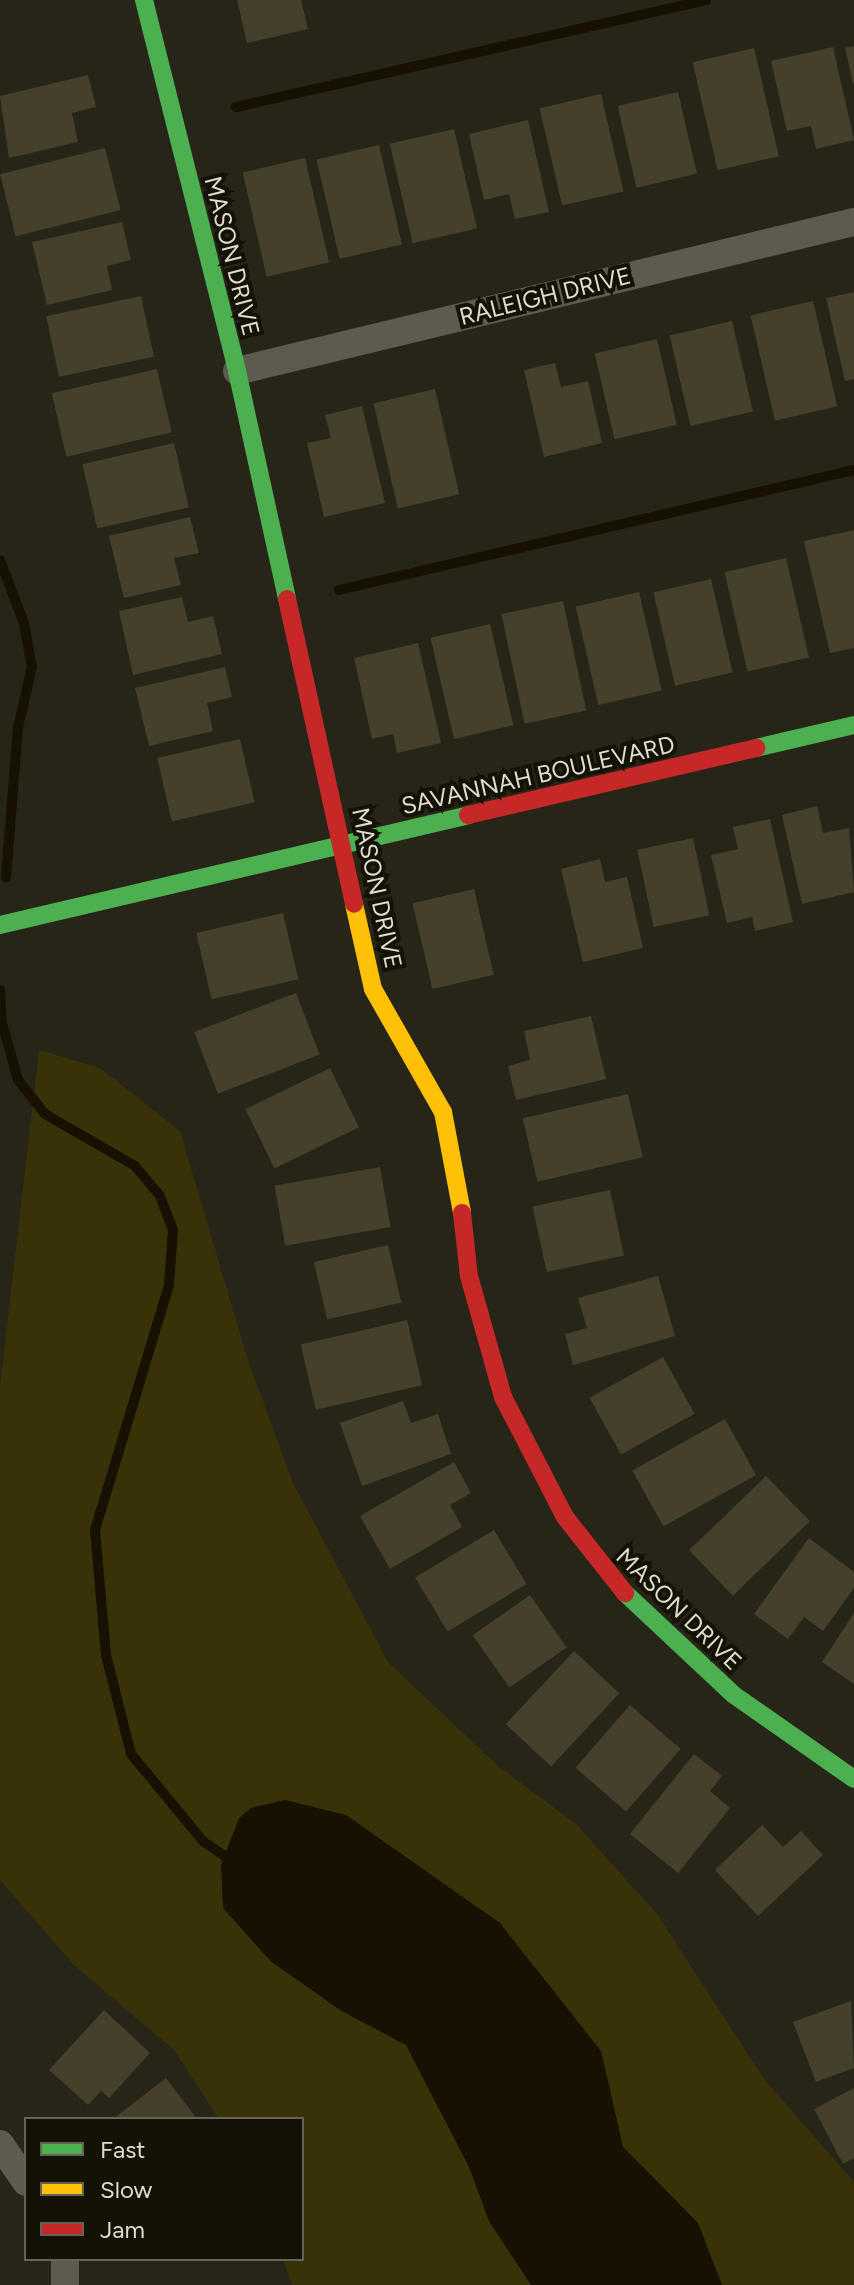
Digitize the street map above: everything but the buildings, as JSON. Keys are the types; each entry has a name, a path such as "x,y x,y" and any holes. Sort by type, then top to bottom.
{"street":[{"name":"MASON DRIVE","path":"144,0 237,371 345,847 345,877 373,989 388,1023 432,1087 450,1133 478,1320 503,1397 533,1460 596,1562 639,1610 734,1695 854,1779"},
{"name":"RALEIGH DRIVE","path":"237,371 854,222"},
{"name":"SAVANNAH BOULEVARD","path":"0,925 345,847 854,725"},
{"path":"0,2144 24,2179"},
{"path":"65,2261 65,2285"}],"shaded area":[{"path":"39,1050 100,1068 180,1131 249,1364 293,1483 388,1662 498,1766 576,1824 657,1914 764,2079 854,2182 854,2285 722,2285 698,2223 623,2147 601,2051 223,1908 271,1962 340,2010 406,2045 469,2167 489,2221 531,2285 292,2285 284,2261 304,2261 304,2117 218,2117 174,2050 74,1965 0,1880 0,1387"},
{"path":"285,1800 346,1815 500,1923 601,2051 623,2147 698,2223 722,2285 531,2285 489,2221 469,2167 406,2045 340,2010 271,1961 223,1908 221,1865 239,1818 251,1808"}],"waterway":[{"path":"236,107 706,0"},
{"path":"339,590 854,470"},
{"path":"0,560 24,623 32,667 18,728 6,878"},
{"path":"0,990 2,1023 18,1080 45,1114 135,1166 160,1196 173,1230 169,1285 95,1530 106,1655 131,1754 203,1841 235,1863"}],"traffic: fast":[{"path":"144,0 237,371 287,599"},
{"path":"756,748 854,725"},
{"path":"0,925 468,815"},
{"path":"625,1593 734,1695 854,1779"}],"traffic: slow":[{"path":"354,904 373,989 443,1112 462,1213"}],"traffic: jam":[{"path":"287,599 354,904"},
{"path":"468,815 756,748"},
{"path":"462,1213 469,1276 503,1397 565,1517 625,1593"}]}
